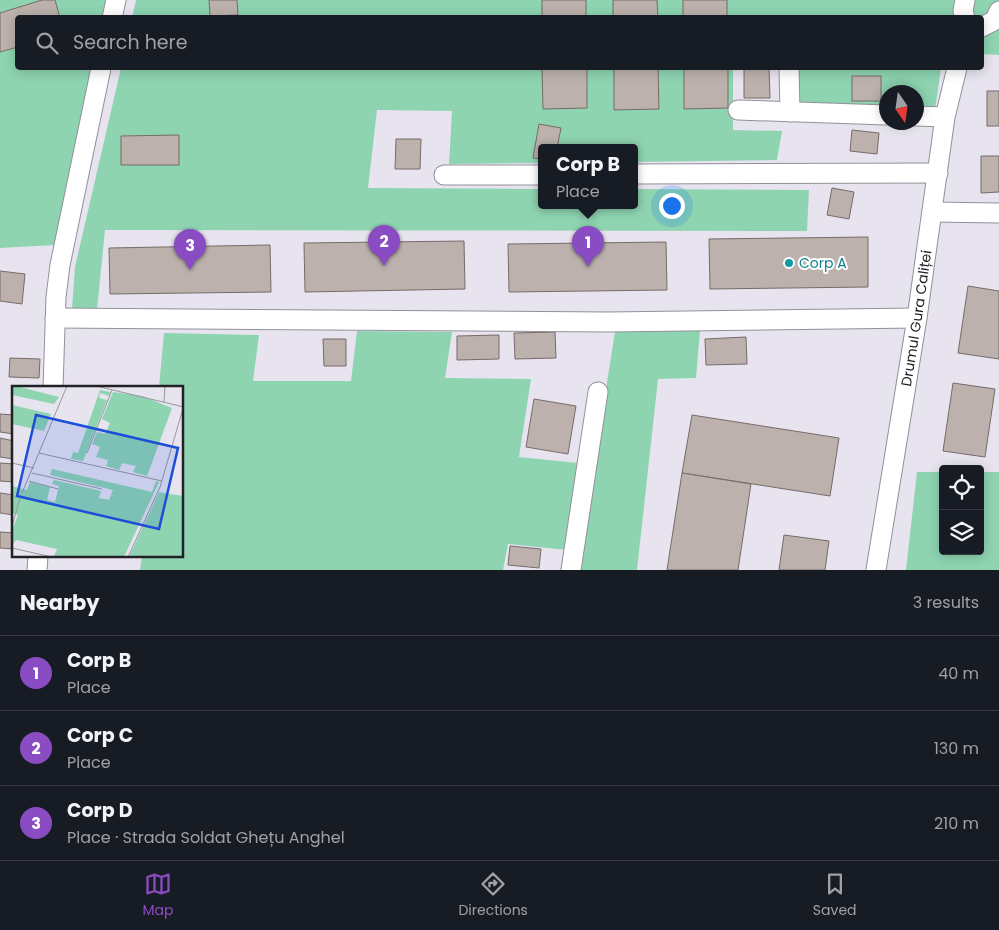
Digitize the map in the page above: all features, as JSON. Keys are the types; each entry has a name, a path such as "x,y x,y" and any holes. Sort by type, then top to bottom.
{"street":[{"path":"113,15 116,0"},
{"path":"964,15 965,0"},
{"path":"984,26 991,24 998,10"},
{"path":"53,386 57,281 101,70"},
{"path":"789,70 790,112"},
{"name":"Drumul Gura Caliței","path":"876,570 916,318 945,117 957,70"},
{"path":"738,110 879,115"},
{"path":"924,116 945,117"},
{"path":"638,174 938,172"},
{"path":"444,175 538,175"},
{"path":"932,212 999,213"},
{"path":"55,318 608,322 916,318"},
{"path":"571,570 598,392"}],"green space":[{"path":"0,0 108,0 105,15 15,15 15,70 94,70 55,245 0,248"},
{"path":"136,0 999,0 999,55 984,54 984,15 133,15"},
{"path":"121,70 733,70 733,130 782,131 777,160 638,162 638,144 538,144 538,163 449,164 452,111 377,110 368,188 538,189 538,209 638,209 638,189 809,190 807,231 105,230 97,310 72,309 75,267"},
{"path":"796,70 941,70 935,110 924,110 924,85 879,85 879,109 797,106"},
{"path":"700,330 696,378 658,379 637,570 577,570 615,332"},
{"path":"357,331 452,332 445,378 531,379 519,457 578,463 567,550 508,544 503,570 140,570 142,558 184,558 184,386 159,386 164,333 259,335 253,381 351,381"},
{"path":"917,472 939,472 939,555 984,555 984,472 999,472 999,570 906,570"}],"building":[{"path":"42,0 55,0 59,15 15,15 15,48 0,52 0,13"},
{"path":"209,0 237,0 238,15 210,15"},
{"path":"542,0 586,0 586,15 542,15"},
{"path":"613,0 657,0 658,15 613,15"},
{"path":"683,0 727,0 727,15 683,15"},
{"path":"542,70 587,70 587,108 543,109"},
{"path":"614,70 658,70 659,109 614,110"},
{"path":"684,70 728,70 728,108 684,109"},
{"path":"744,70 769,70 770,98 744,98"},
{"path":"852,76 881,76 879,101 852,101"},
{"path":"987,91 999,91 999,126 987,126"},
{"path":"539,124 561,128 558,144 538,144 538,159 533,158"},
{"path":"852,130 879,133 877,154 850,151"},
{"path":"179,135 179,165 121,165 121,136"},
{"path":"396,139 421,139 420,169 395,169"},
{"path":"981,156 999,156 999,192 981,193"},
{"path":"832,188 854,192 849,219 827,215"},
{"name":"Corp A","path":"868,237 868,287 710,289 709,239"},
{"path":"464,241 465,289 305,292 304,243"},
{"path":"666,242 667,290 509,292 508,244"},
{"path":"270,245 271,292 110,294 109,248"},
{"path":"0,271 25,274 22,304 0,301"},
{"path":"968,286 999,291 999,359 958,353"},
{"path":"555,332 556,358 515,359 514,333"},
{"path":"499,335 499,359 457,360 457,336"},
{"path":"746,337 747,364 706,365 705,339"},
{"path":"323,339 346,339 346,366 324,366"},
{"path":"10,358 40,359 39,378 9,377"},
{"path":"953,383 995,389 985,457 943,451"},
{"path":"534,399 576,406 568,454 526,447"},
{"path":"0,414 12,415 12,434 0,432"},
{"path":"692,415 839,438 830,496 682,473"},
{"path":"0,438 12,441 12,459 0,457"},
{"path":"0,463 12,464 12,482 0,481"},
{"path":"682,473 751,484 738,570 667,570"},
{"path":"0,493 12,495 12,515 0,513"},
{"path":"0,532 12,533 12,549 0,548"},
{"path":"784,535 829,541 825,570 779,570"},
{"path":"510,546 541,549 539,568 508,565"}],"place":[{"name":"Corp A","path":"789,263"},
{"name":"Corp C","path":"384,266"},
{"name":"Corp B","path":"588,267"},
{"name":"Corp D","path":"190,270"}]}
